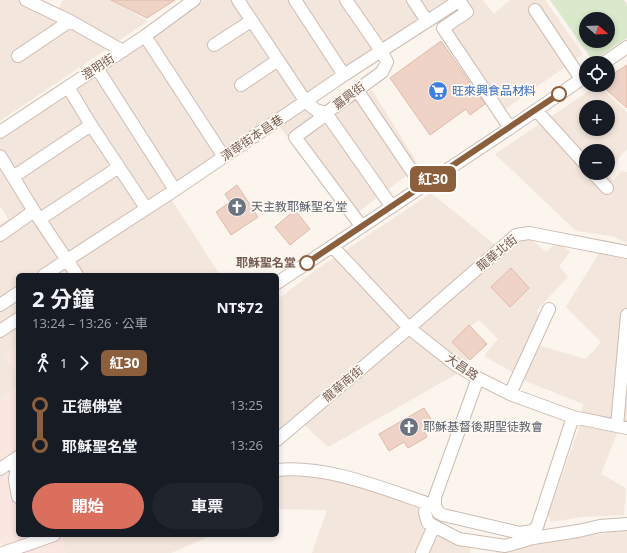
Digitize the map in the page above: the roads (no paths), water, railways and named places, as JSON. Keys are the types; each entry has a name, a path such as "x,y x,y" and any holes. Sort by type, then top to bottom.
{"street":[{"path":"26,0 70,21 123,51"},
{"name":"澄明街","path":"0,132 123,51 194,0"},
{"name":"嘉興街","path":"238,0 306,102 316,110 323,112 382,72 387,62 382,52"},
{"path":"295,0 344,75"},
{"path":"346,0 382,52"},
{"path":"413,0 427,21"},
{"path":"460,0 467,12 444,28 510,128"},
{"name":"清華街本昌巷","path":"47,273 175,190 344,75 382,52 460,0"},
{"path":"536,10 579,70"},
{"path":"18,56 70,21"},
{"path":"214,45 251,21"},
{"path":"145,36 224,156"},
{"path":"614,56 627,47"},
{"path":"241,85 278,60"},
{"path":"97,68 175,190"},
{"path":"279,282 579,80"},
{"path":"68,87 118,167 146,208"},
{"path":"357,90 422,186"},
{"path":"536,110 579,157"},
{"path":"323,112 392,207"},
{"path":"323,112 320,119 295,138 362,227"},
{"path":"13,177 91,125"},
{"path":"0,156 66,260 76,273"},
{"path":"0,235 118,167"},
{"path":"600,180 607,188"},
{"name":"龍華北街","path":"409,328 516,235 529,233 627,252"},
{"name":"大昌路","path":"332,246 409,328 456,365 510,394 573,417 622,427"},
{"path":"0,305 16,293"},
{"path":"510,394 549,309"},
{"path":"622,427 627,315"},
{"path":"0,331 16,320"},
{"name":"龍華南街","path":"279,438 409,328"},
{"path":"478,378 435,497 425,513 428,523 459,539 505,546 533,538 600,526 627,524"},
{"path":"520,533 532,531 537,527 573,417"},
{"path":"0,469 16,458"},
{"path":"279,470 318,472 342,476 431,505 443,515 520,533 533,538"},
{"path":"16,472 16,486"},
{"path":"422,553 434,526"},
{"path":"3,553 48,537"}],"place":[{"name":"旺來興食品材料","path":"438,91"},
{"name":"天主教耶穌聖名堂","path":"237,207"},
{"name":"耶穌聖名堂","path":"307,263"},
{"name":"耶穌基督後期聖徒教會","path":"409,427"}]}
